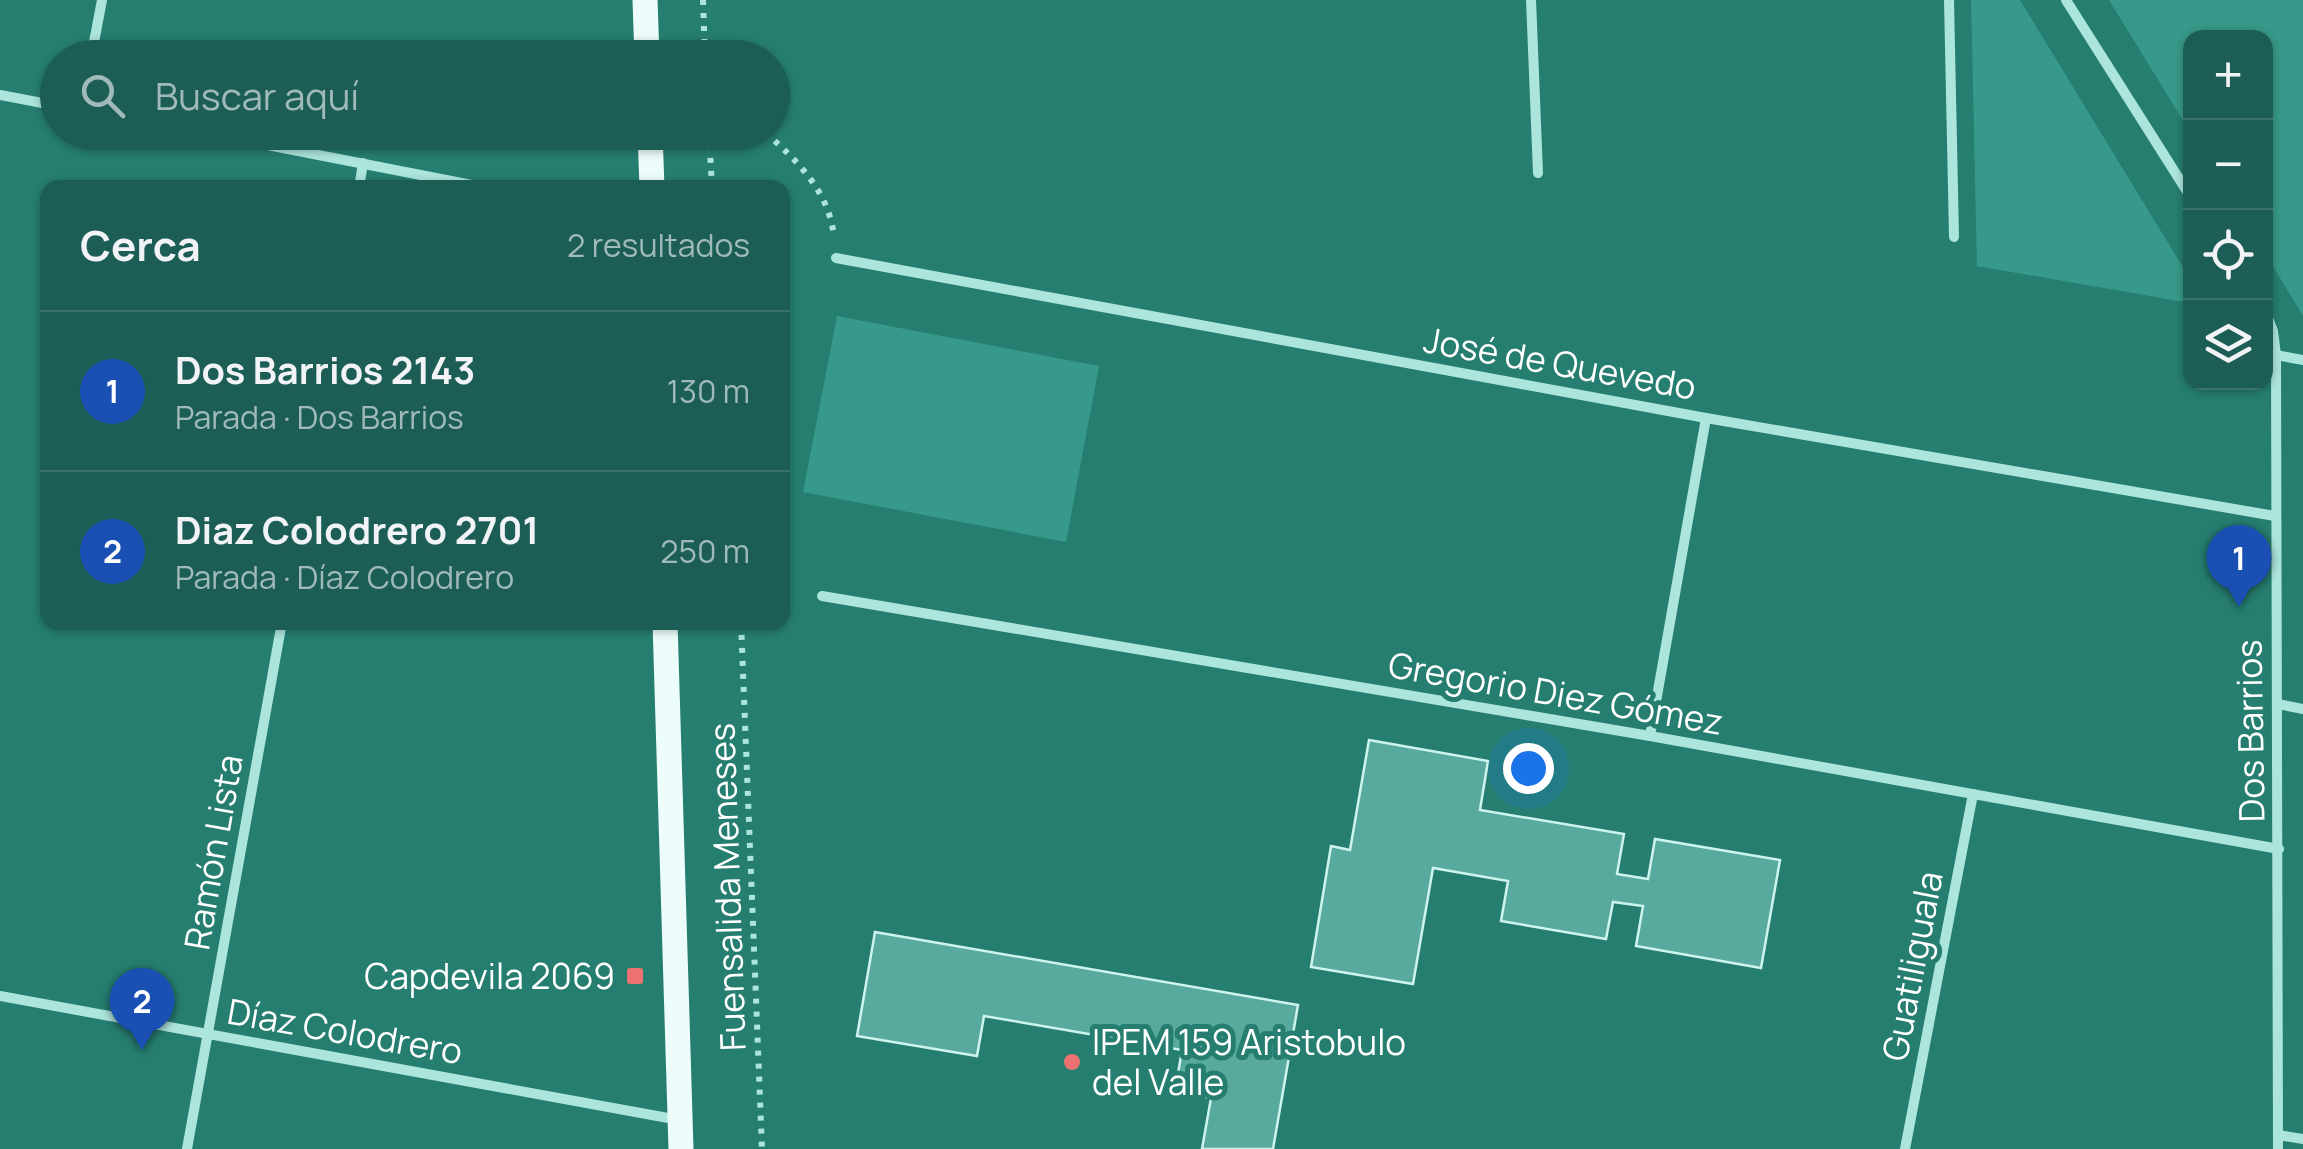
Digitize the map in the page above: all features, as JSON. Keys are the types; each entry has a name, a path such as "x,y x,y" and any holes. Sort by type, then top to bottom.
{"main road":[{"path":"645,0 647,40"},
{"path":"651,150 652,180"},
{"path":"665,630 681,1149"}],"street":[{"path":"94,40 102,0"},
{"path":"1531,0 1538,173"},
{"path":"1950,0 1954,237"},
{"path":"2066,0 2183,185"},
{"path":"0,95 40,103"},
{"path":"298,150 450,180"},
{"path":"360,180 363,162"},
{"name":"José de Quevedo","path":"836,258 1706,418 2275,516"},
{"name":"Dos Barrios","path":"2273,331 2278,1149"},
{"path":"2276,354 2303,360"},
{"path":"1650,736 1706,418"},
{"name":"Gregorio Diez Gómez","path":"822,596 1650,736 2279,849"},
{"name":"Ramón Lista","path":"187,1149 281,630"},
{"path":"2278,704 2303,709"},
{"name":"Guatiliguala","path":"1905,1149 1972,794"},
{"name":"Díaz Colodrero","path":"0,996 680,1120"},
{"path":"2278,1134 2303,1139"}],"path":[{"path":"703,0 704,40"},
{"path":"710,150 712,180"},
{"path":"785,150 820,190 833,226 836,258"},
{"name":"Fuensalida Meneses","path":"741,630 762,1149"}],"green space":[{"path":"1971,0 2020,0 2183,268 2183,302 1977,266"},
{"path":"2109,0 2303,0 2303,316 2273,267 2273,30 2183,30 2183,121"},
{"path":"837,316 1099,366 1066,542 803,492"}],"building":[{"path":"1369,740 1488,761 1480,810 1624,834 1617,874 1648,879 1655,839 1780,860 1761,968 1636,946 1643,906 1613,902 1606,939 1501,921 1508,881 1433,868 1413,984 1311,967 1331,846 1350,850"},
{"path":"875,932 1298,1005 1273,1149 1202,1149 1211,1098 1175,1091 1182,1050 984,1016 977,1056 857,1036"}],"place":[{"name":"Dos Barrios 2143","path":"2239,607"},
{"name":"Capdevila 2069","path":"635,976"},
{"name":"Diaz Colodrero 2701","path":"142,1050"},
{"name":"IPEM 159 Aristobulo del Valle","path":"1072,1062"}]}
